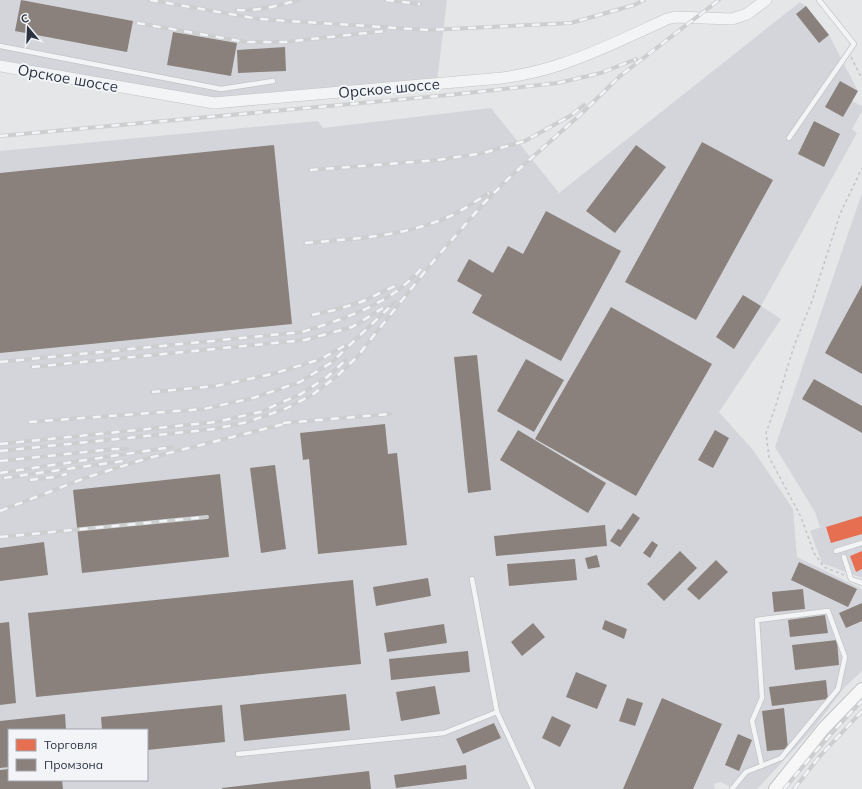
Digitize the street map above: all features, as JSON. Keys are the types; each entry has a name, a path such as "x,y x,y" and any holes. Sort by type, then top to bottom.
{"main road":[{"path":"775,789 824,728 862,689"}],"street":[{"name":"Орское шоссе","path":"0,66 214,103 502,78 531,73 560,65 587,55 667,19 675,17 732,19 747,14 766,0"}],"lane":[{"path":"789,138 854,44 819,0"},
{"path":"0,46 221,89 273,81"},
{"path":"836,551 862,543"},
{"path":"844,557 851,579 862,584"},
{"path":"472,579 496,712 533,789"},
{"path":"732,789 746,772 762,766 781,758 838,689 845,657 828,611 757,620 762,698 752,721 762,766"},
{"path":"238,754 444,733 496,712"}],"path":[{"path":"848,52 862,79"},
{"path":"851,579 824,566 814,553 801,517 769,456 766,433 776,408 794,346 812,301 840,214 862,168"}],"shaded area":[{"path":"0,0 447,0 437,81 221,101 0,62"},
{"path":"800,2 806,6 829,35 858,91 852,101 862,106 862,111 852,129 857,133 761,306 781,319 719,412 753,450 793,509 797,557 862,589 862,671 844,688 813,729 757,789 734,789 721,782 714,784 715,789 0,789 0,151 318,121 323,128 491,108 559,193"},
{"path":"862,193 862,578 822,563 810,531 824,526 820,527 815,512 775,447"}],"building: Торговля":[{"path":"862,516 862,534 831,543 826,527"},
{"path":"862,551 862,569 856,572 850,556"}],"building: Промзона":[{"path":"21,0 133,21 127,52 15,31"},
{"path":"806,6 829,35 819,43 796,14"},
{"path":"173,32 237,43 231,76 167,65"},
{"path":"285,47 286,71 238,73 237,50"},
{"path":"840,81 858,91 843,117 825,107"},
{"path":"814,121 840,134 824,167 798,154"},
{"path":"702,142 773,180 696,320 625,282"},
{"path":"274,145 292,324 0,353 0,173"},
{"path":"636,145 666,167 615,233 586,211"},
{"path":"546,211 621,251 561,361 472,313 482,295 457,281 469,259 493,273 508,246 523,254"},
{"path":"862,285 862,374 825,353"},
{"path":"743,295 761,306 734,349 716,337"},
{"path":"611,307 712,364 636,496 535,439"},
{"path":"477,355 491,490 468,493 454,357"},
{"path":"526,359 564,380 534,432 497,411"},
{"path":"814,379 862,406 862,433 802,399"},
{"path":"385,424 388,454 397,453 407,545 318,554 309,459 303,460 300,433"},
{"path":"518,430 606,483 588,513 500,460"},
{"path":"715,430 729,438 713,468 698,460"},
{"path":"275,465 286,549 261,553 250,468"},
{"path":"220,474 229,557 82,573 73,490"},
{"path":"633,513 640,518 620,547 610,541 618,529 621,530"},
{"path":"605,525 607,546 496,556 494,536"},
{"path":"652,541 658,545 650,558 643,553"},
{"path":"44,542 48,575 0,581 0,548"},
{"path":"680,551 697,568 664,601 647,584"},
{"path":"597,555 600,567 588,569 585,558"},
{"path":"575,559 577,580 509,586 507,564"},
{"path":"716,560 728,572 699,600 687,589"},
{"path":"799,562 857,589 848,607 791,580"},
{"path":"428,578 431,596 376,606 373,587"},
{"path":"353,580 361,664 36,697 28,613"},
{"path":"803,589 805,609 774,612 772,592"},
{"path":"862,603 862,621 846,628 839,613"},
{"path":"825,615 828,633 790,637 788,620"},
{"path":"605,620 627,629 624,639 602,629"},
{"path":"9,622 16,703 0,705 0,623"},
{"path":"533,623 545,637 522,656 511,642"},
{"path":"444,624 447,643 387,652 384,633"},
{"path":"837,640 839,665 795,670 792,645"},
{"path":"468,651 470,672 391,680 389,659"},
{"path":"576,672 607,685 597,709 566,697"},
{"path":"826,680 828,699 772,706 769,687"},
{"path":"435,686 440,714 401,721 396,692"},
{"path":"346,694 350,730 244,741 240,705"},
{"path":"627,698 643,703 635,726 619,721"},
{"path":"662,698 722,724 693,789 623,789"},
{"path":"222,705 225,742 148,750 148,729 102,729 101,717"},
{"path":"784,708 788,749 767,751 762,711"},
{"path":"65,714 66,729 8,729 8,767 0,768 0,721"},
{"path":"552,716 571,725 560,747 542,738"},
{"path":"494,723 501,738 463,754 456,739"},
{"path":"738,734 752,740 739,771 725,765"},
{"path":"466,765 467,779 396,788 394,775"},
{"path":"8,769 8,781 62,781 63,789 0,789 0,770"},
{"path":"369,771 371,789 222,789 222,788"}],"railway":[{"path":"150,0 259,19 428,30 571,23 634,5 644,0"},
{"path":"237,10 268,8 298,0"},
{"path":"386,0 420,4"},
{"path":"0,451 215,429 247,422 285,409 312,395 336,377 357,357 431,264 483,204 509,178 581,114 620,76 719,0"},
{"path":"137,23 246,42 285,42 384,31"},
{"path":"0,136 449,95 558,83 601,73 636,59"},
{"path":"310,170 438,160 483,153 525,141 570,116 584,105"},
{"path":"305,243 391,234 424,226 454,215 489,193"},
{"path":"0,362 302,332 341,319 378,303 401,288 421,269"},
{"path":"312,315 361,302 395,286"},
{"path":"29,422 204,409 253,398 300,382 332,362 395,302"},
{"path":"32,367 305,340 352,327 383,308"},
{"path":"152,392 216,386 272,374 321,359 344,346"},
{"path":"0,444 216,422 260,412 301,394 327,377 346,360"},
{"path":"283,423 390,414"},
{"path":"0,511 85,478 145,459 288,423"},
{"path":"0,473 172,447"},
{"path":"0,461 114,449 127,449"},
{"path":"4,478 123,461"},
{"path":"30,480 67,474"},
{"path":"0,537 207,517"},
{"path":"784,789 812,755 862,701"},
{"path":"794,789 820,756 862,711"}]}
